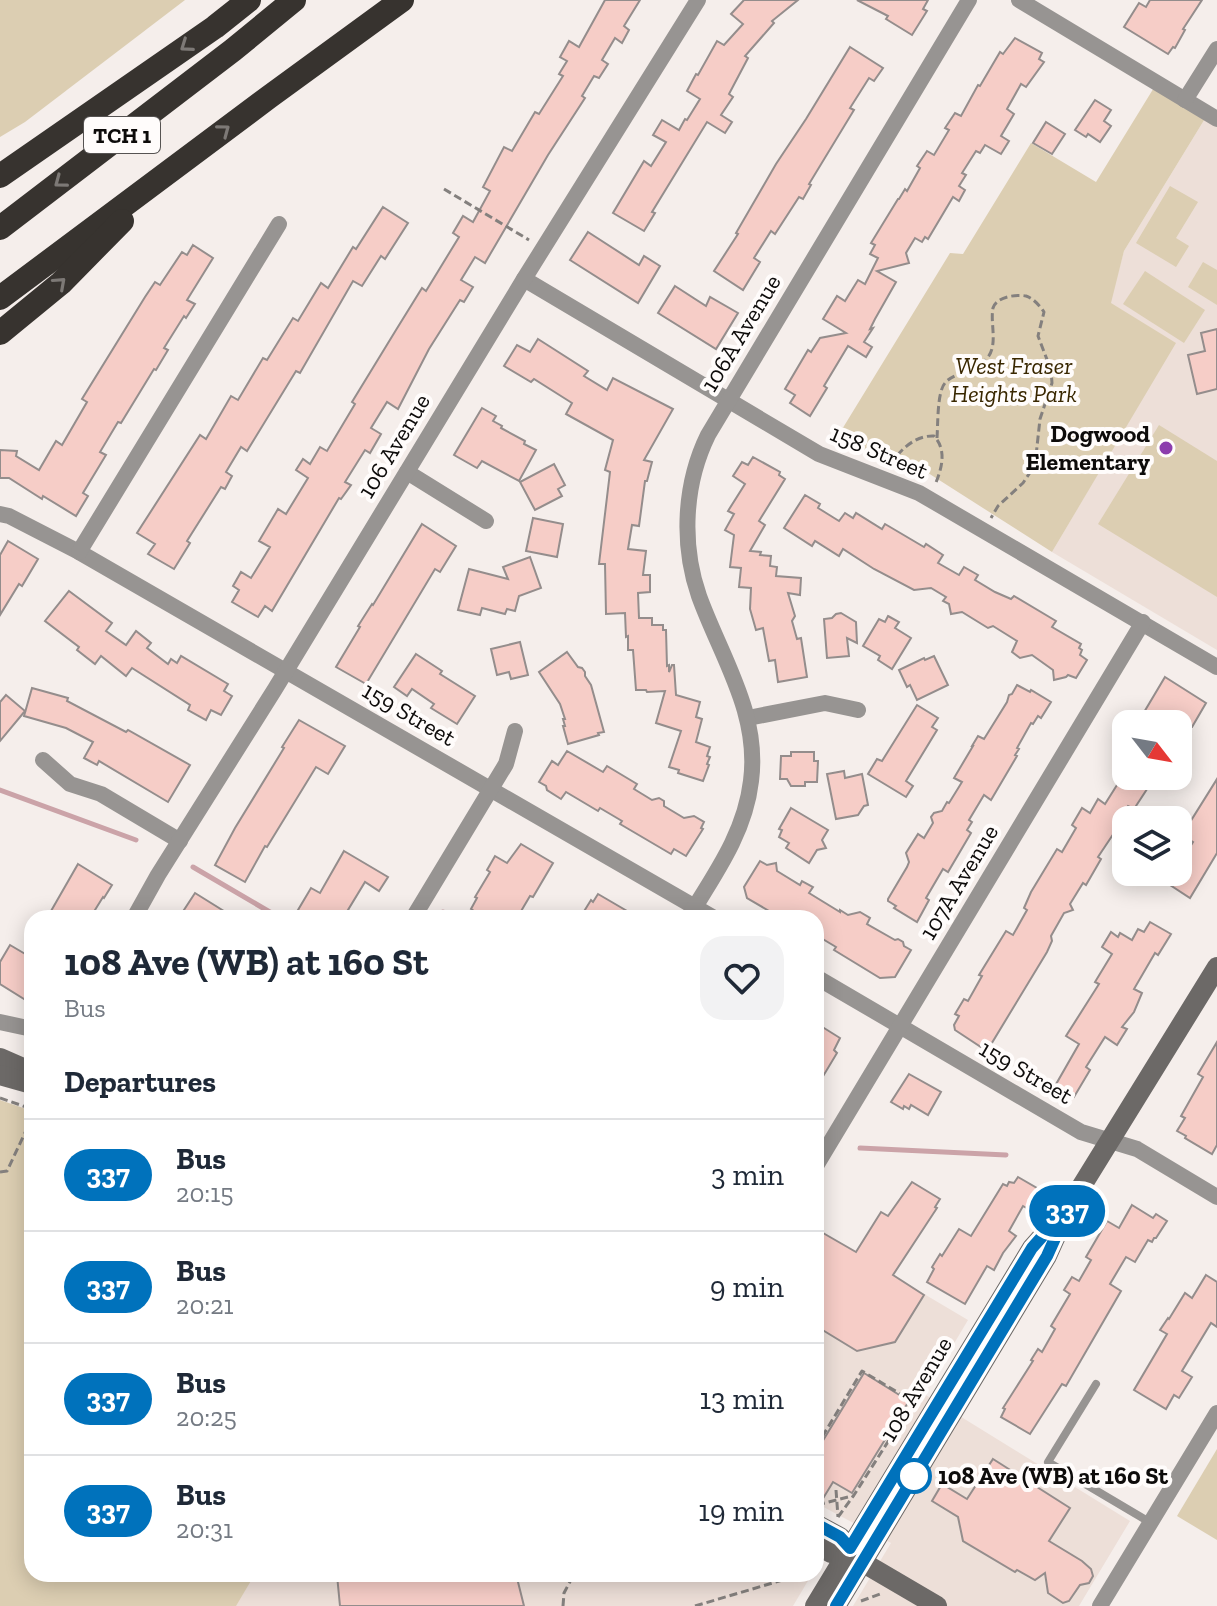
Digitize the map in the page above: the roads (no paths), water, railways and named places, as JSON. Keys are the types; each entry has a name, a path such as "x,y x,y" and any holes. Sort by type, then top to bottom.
{"highway":[{"path":"0,176 215,27 249,0"},
{"name":"TCH 1","path":"0,228 294,0"},
{"path":"233,50 305,0"},
{"path":"269,97 375,0"},
{"name":"TCH 1","path":"0,298 402,0"},
{"path":"0,333 61,283 180,163"}],"street":[{"name":"106 Avenue","path":"138,910 698,0"},
{"name":"106A Avenue","path":"693,910 736,837 746,807 753,764 748,718 741,693 698,595 691,567 687,538 691,484 698,457 708,435 969,0"},
{"path":"1019,0 1217,119"},
{"path":"1185,100 1217,49"},
{"path":"79,552 279,224"},
{"name":"158 Street","path":"524,279 819,454 919,493 1217,667"},
{"path":"407,472 486,521"},
{"name":"159 Street","path":"0,514 79,552 286,670 689,910"},
{"name":"107A Avenue","path":"824,1153 1143,622"},
{"path":"748,718 825,703 858,710"},
{"path":"418,910 506,764 515,731"},
{"path":"43,760 70,784 101,794 180,841"},
{"name":"108 Avenue","path":"815,1606 852,1556 1047,1256 1070,1205 1217,967"},
{"name":"159 Street","path":"824,982 1081,1132 1137,1149 1216,1194"},
{"path":"0,1022 24,1027"},
{"path":"0,1058 24,1068"},
{"path":"0,1075 24,1082"},
{"path":"1100,1606 1217,1413"},
{"path":"824,1528 840,1537 852,1556"},
{"path":"824,1547 852,1556 937,1606"},
{"name":"108 Avenue","path":"845,1605 852,1556"}],"lane":[{"path":"1096,1384 1048,1462 1151,1523"}],"waterway":[{"path":"0,790 136,840"},
{"path":"193,867 266,910"},
{"path":"860,1148 1006,1155"}],"place":[{"name":"Dogwood Elementary","path":"1166,448"},
{"name":"108 Ave (WB) at 160 St","path":"914,1476"}],"park label":[{"name":"West Fraser Heights Park","path":"1014,380"}]}
